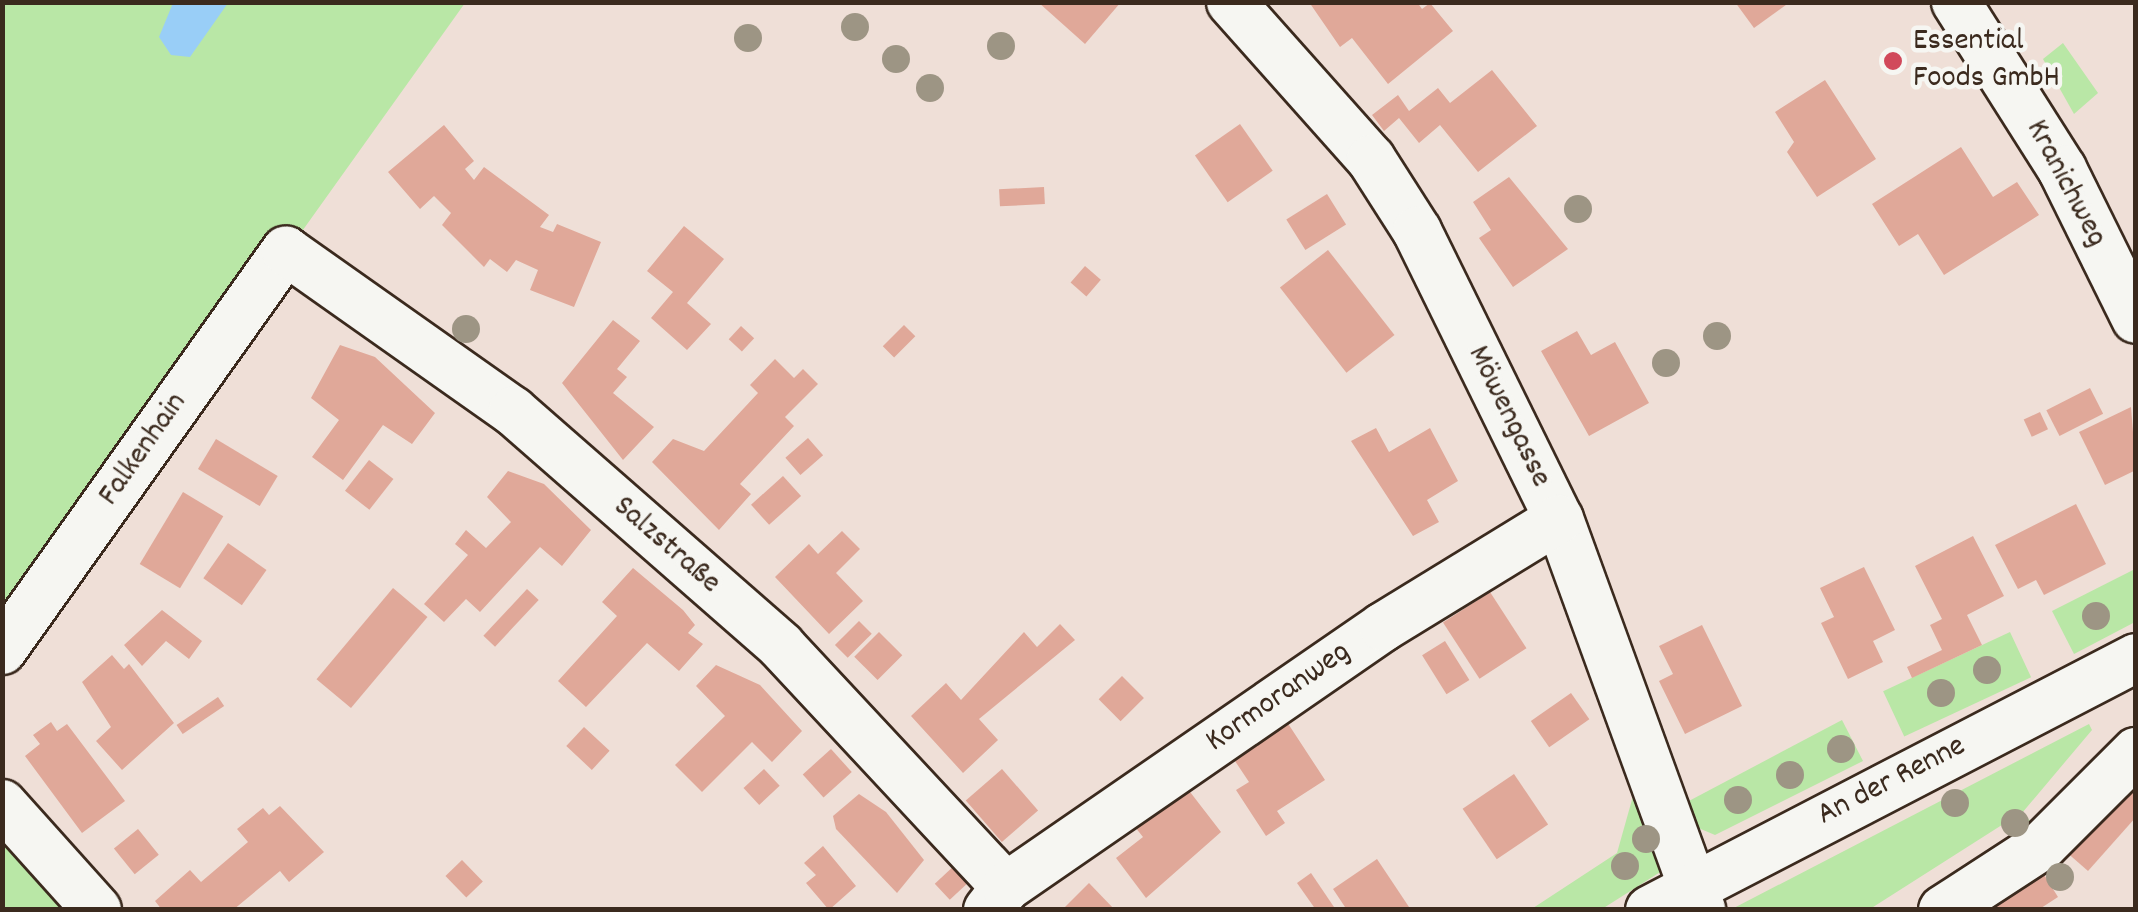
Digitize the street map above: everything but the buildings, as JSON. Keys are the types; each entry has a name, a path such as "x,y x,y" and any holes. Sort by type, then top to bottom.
{"street":[{"name":"Möwengasse","path":"1232,2 1372,159 1417,230 1559,519 1696,897"},
{"name":"Kranichweg","path":"1956,2 2062,169 2136,319"},
{"name":"Falkenhain","path":"2,650 286,251"},
{"name":"Salzstraße","path":"286,251 513,411 781,646 997,898"},
{"name":"Kormoranweg","path":"997,898 1383,627 1559,519"},
{"name":"An der Renne","path":"1650,910 1696,897 2136,658"},
{"path":"1943,910 2043,845 2136,752"},
{"path":"2,804 96,910"}],"green space":[{"path":"2,3 465,3 3,650 3,149"},
{"path":"2063,43 2098,93 2074,114 2043,59"},
{"path":"2135,569 2135,622 2074,654 2052,611"},
{"path":"2010,632 2031,677 1904,736 1883,691"},
{"path":"1842,720 1863,761 1715,835 1696,827 1687,802"},
{"path":"2089,724 2092,730 2022,813 2050,839 2027,855 2005,823 1870,909 1730,910"},
{"path":"1635,789 1665,869 1602,909 1530,910 1617,853"},
{"path":"3,804 97,909 3,909"}],"water":[{"path":"173,3 228,3 190,57 171,55 159,37"}],"place":[{"name":"Essential Foods GmbH","path":"1893,61"}]}
